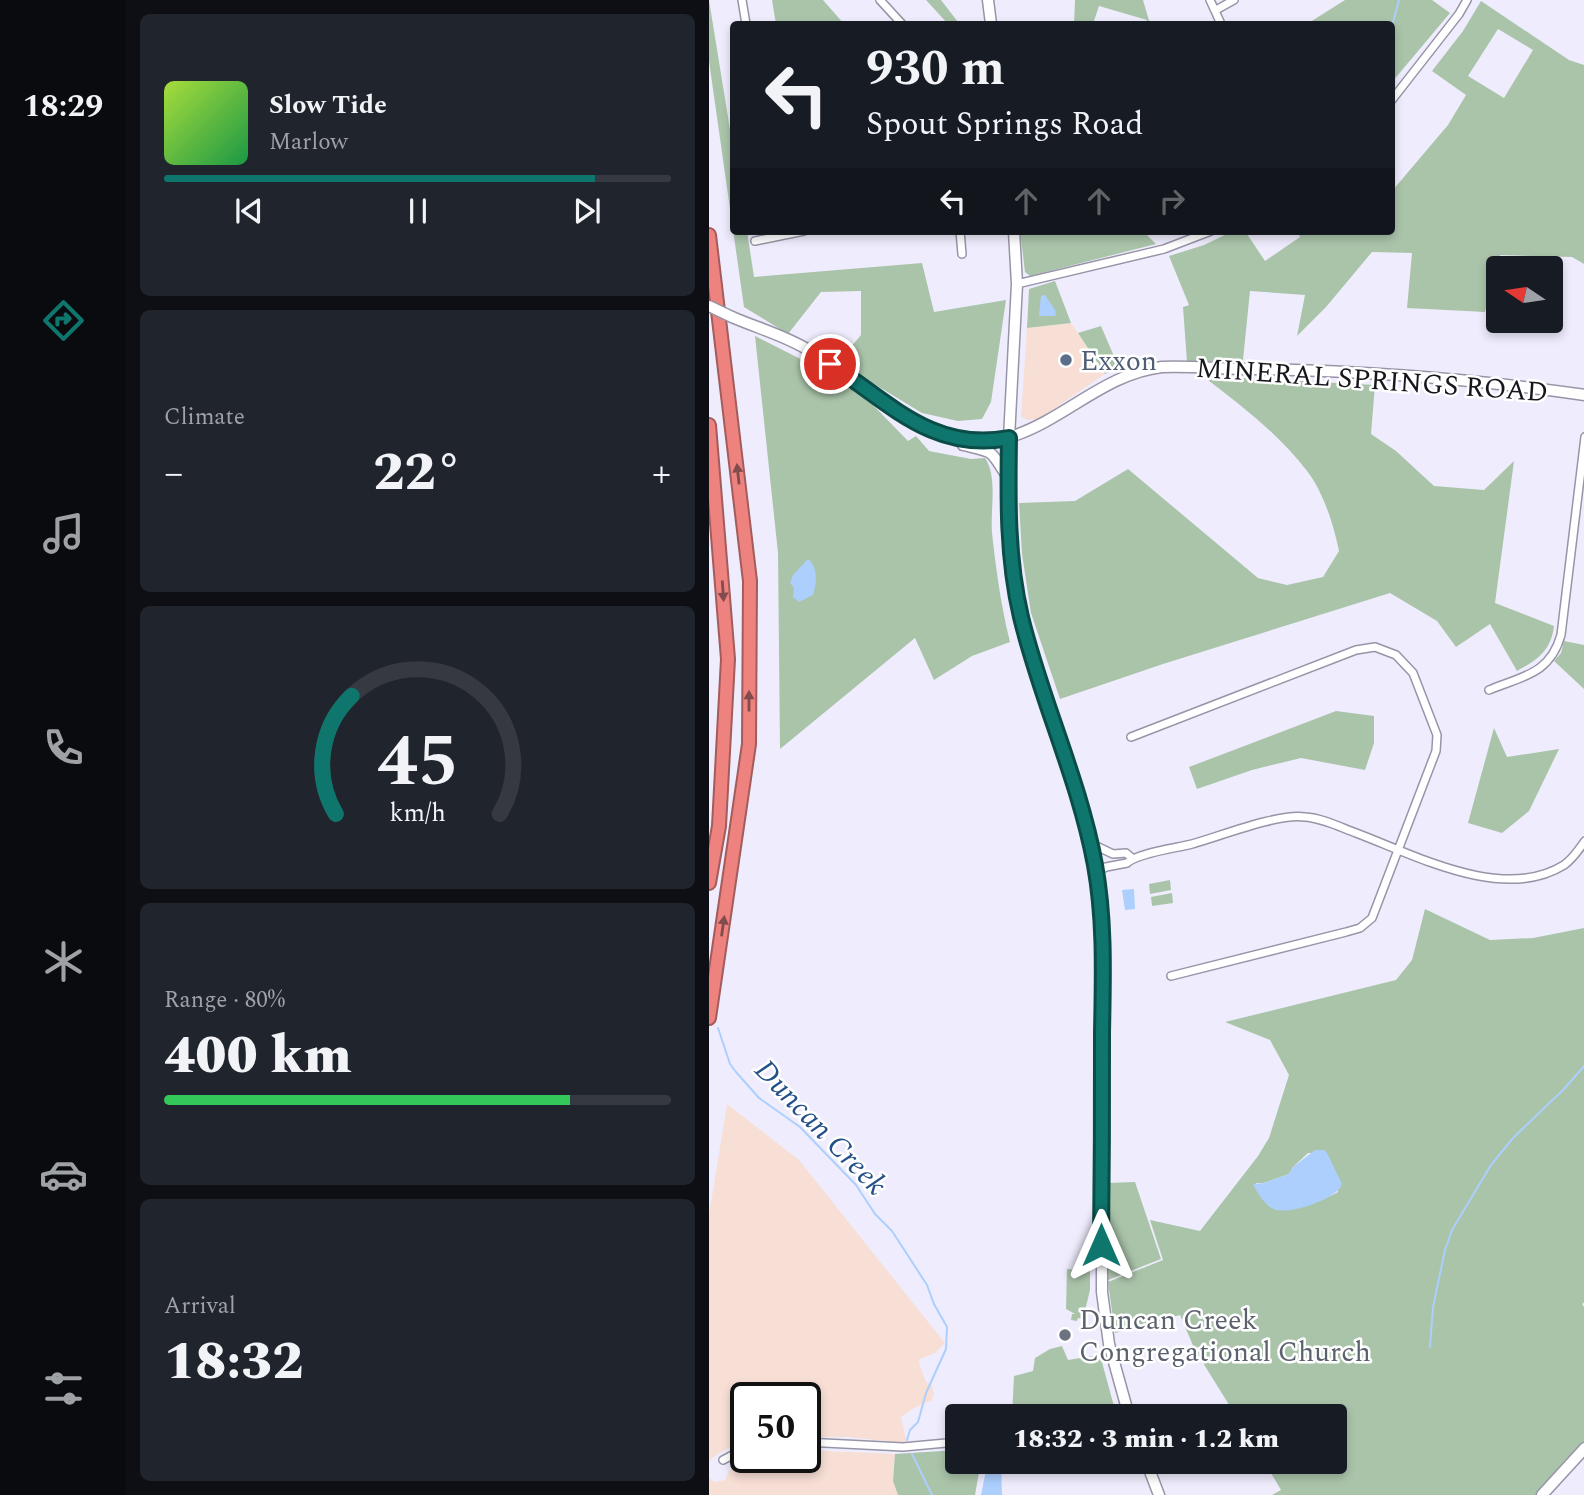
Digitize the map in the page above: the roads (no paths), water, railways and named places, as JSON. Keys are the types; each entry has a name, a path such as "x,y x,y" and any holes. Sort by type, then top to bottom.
{"highway":[{"path":"709,235 750,581 749,744 709,1018"},
{"path":"709,425 728,659 719,826 709,883"}],"main road":[{"path":"988,0 991,21"},
{"path":"1014,235 1018,284 1008,477 1011,560 1021,616 1076,789 1090,843 1100,900 1102,1292 1109,1344 1126,1404"},
{"path":"709,306 807,349 909,419 959,444 991,452 998,458 1008,477"},
{"name":"MINERAL SPRINGS ROAD","path":"950,438 986,442 1009,438 1042,425 1120,379 1162,367 1308,370 1506,384 1584,395"},
{"path":"1542,1495 1584,1448"},
{"path":"1151,1474 1159,1495"}],"street":[{"path":"742,0 746,21"},
{"path":"880,0 899,21"},
{"path":"1210,0 1220,21"},
{"path":"1216,10 1234,0"},
{"path":"1395,96 1467,0"},
{"path":"755,241 773,235"},
{"path":"960,235 962,254"},
{"path":"1018,284 1164,249 1201,235"},
{"path":"1489,690 1544,666 1556,651 1561,635 1584,437"},
{"path":"1131,737 1356,650 1375,647 1396,655 1413,673 1437,735 1436,751 1372,918 1360,928 1171,976"},
{"path":"1096,872 1127,863 1132,858 1277,819 1303,816 1345,828 1465,873 1507,879 1530,877 1565,864 1584,841"},
{"path":"1090,843 1113,854 1126,853 1132,858"},
{"path":"821,1443 903,1447 945,1443"},
{"path":"723,1460 730,1456"}],"water":[{"path":"1045,295 1056,316 1039,316 1041,296"},
{"path":"808,559 815,571 813,595 799,602 793,597 794,588 790,583 793,575"},
{"path":"1134,889 1135,909 1125,910 1122,890"},
{"path":"1315,1150 1324,1150 1327,1153 1342,1184 1338,1190 1311,1205 1290,1210 1280,1211 1267,1204 1253,1184 1289,1174 1293,1167"},
{"path":"985,1474 1001,1474 1002,1495 981,1495"}],"waterway":[{"path":"1393,21 1399,0"},
{"name":"Duncan Creek","path":"718,1028 730,1064 736,1072 759,1098 800,1127 856,1185 875,1214 892,1231 927,1285 947,1327 946,1349 926,1393 918,1422 910,1430 907,1440"},
{"path":"1430,1347 1433,1307 1452,1230 1491,1165 1513,1138 1585,1065"},
{"name":"Duncan Creek","path":"912,1454 932,1495"}],"place":[{"name":"Exxon","path":"1066,360"},
{"name":"Duncan Creek Congregational Church","path":"1065,1335"}]}
